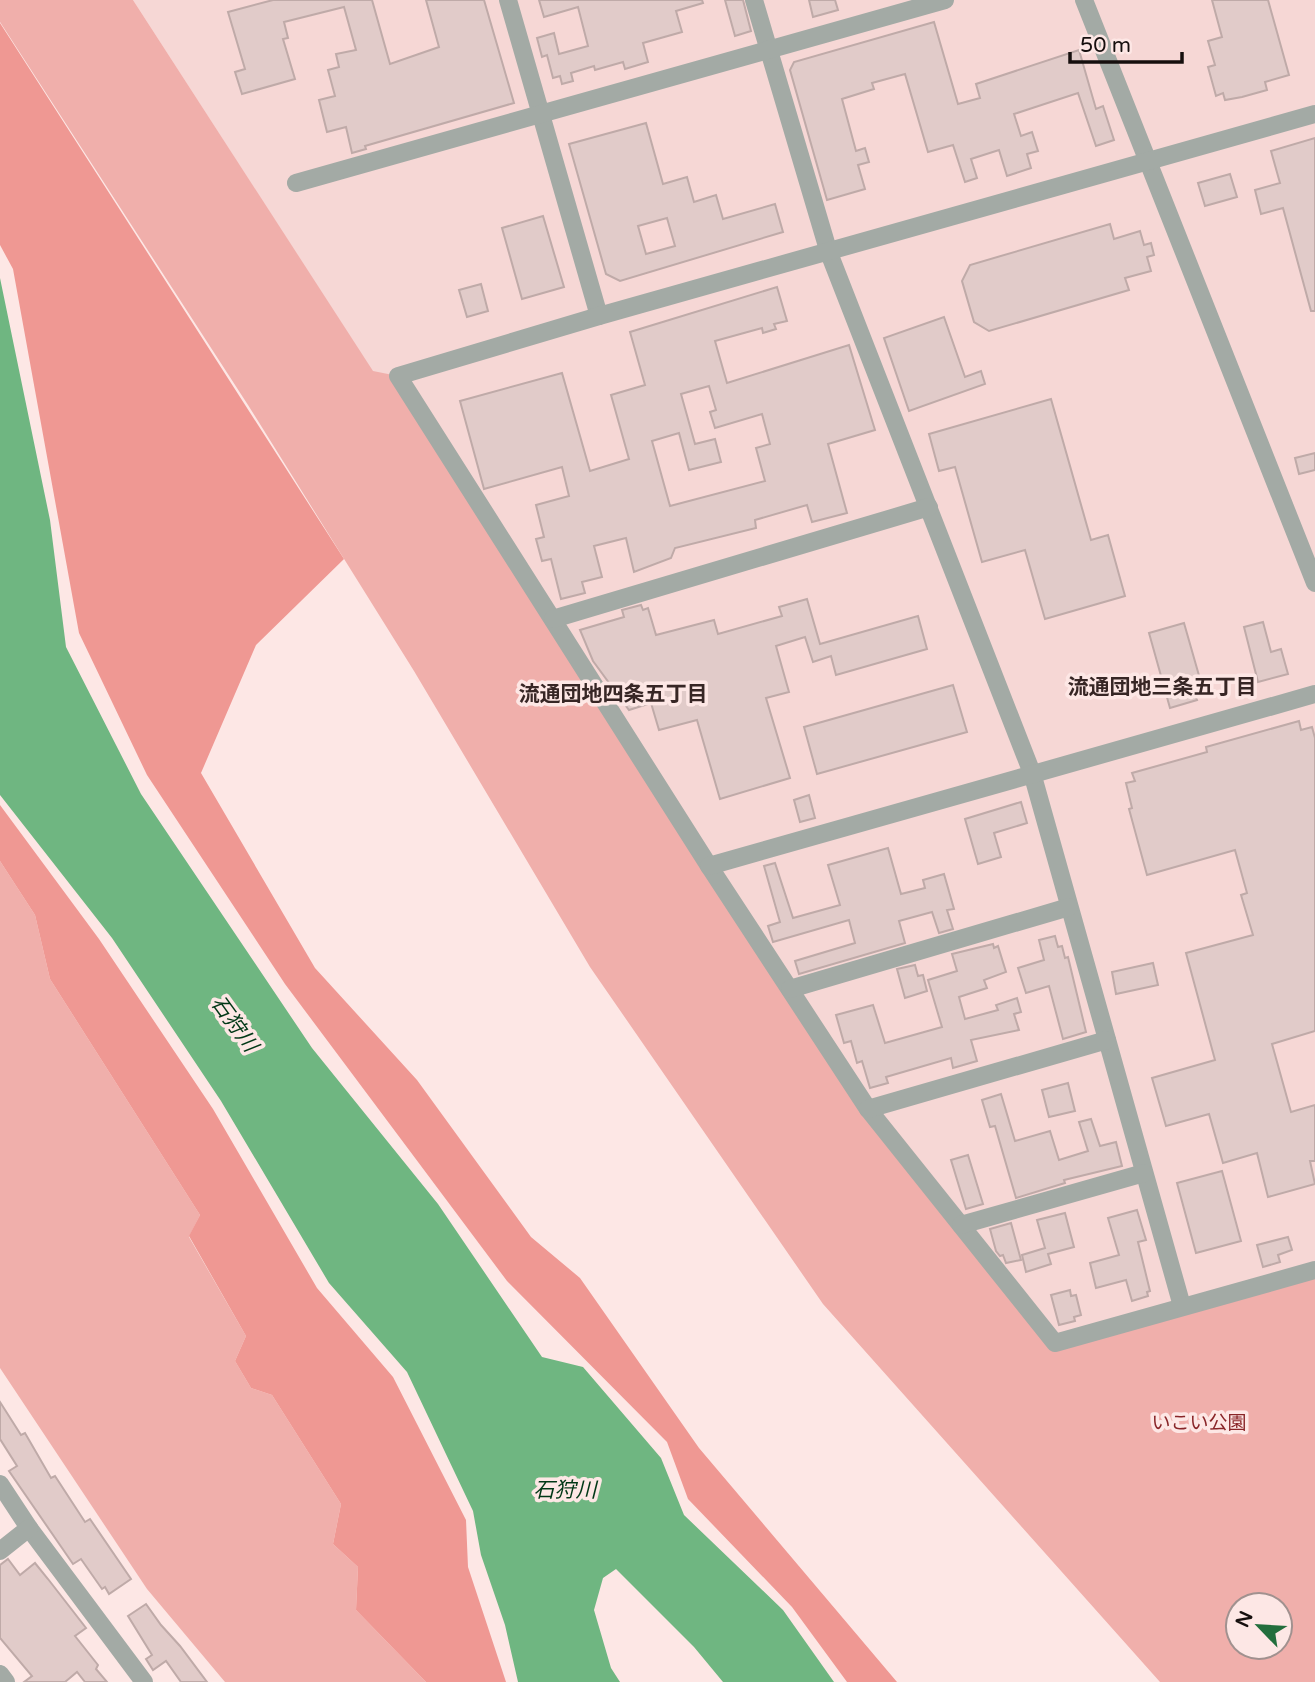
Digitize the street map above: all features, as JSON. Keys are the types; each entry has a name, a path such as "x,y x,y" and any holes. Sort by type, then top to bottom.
{"street":[{"path":"508,0 599,316"},
{"path":"754,0 829,253 1032,773 1182,1306"},
{"path":"296,183 945,0"},
{"path":"1084,0 1150,160 1315,583"},
{"path":"1315,114 599,316 398,376 709,866 868,1109 1055,1343 1315,1270"},
{"path":"553,619 929,508"},
{"path":"709,866 1315,694"},
{"path":"790,989 1069,907"},
{"path":"868,1109 1107,1040"},
{"path":"961,1224 1144,1173"},
{"path":"0,1484 29,1528 144,1682"},
{"path":"0,1551 29,1528"},
{"path":"0,1674 6,1682"}],"shaded area":[{"path":"133,0 1315,0 1315,1270 1055,1343 898,1150 398,376 373,372"},
{"path":"0,23 344,559 256,645 201,773 315,968 417,1080 531,1237 580,1278 699,1448 897,1682 847,1682 792,1607 688,1499 667,1442 507,1281 285,984 147,775 79,633 13,269 0,245"},
{"path":"0,805 99,939 213,1109 317,1288 393,1377 466,1520 468,1567 506,1682 426,1682 356,1610 358,1567 333,1544 341,1504 272,1395 251,1388 235,1361 246,1336 189,1236 200,1215 50,979 35,915 0,861"}],"green space":[{"name":"いこい公園","path":"0,0 133,0 373,371 398,376 868,1109 1055,1343 1315,1270 1315,1682 1160,1682 823,1304 590,967 414,671 248,405 0,22"},
{"path":"0,861 35,915 50,979 200,1215 189,1237 246,1336 235,1361 251,1388 272,1395 341,1504 333,1544 358,1567 356,1610 426,1682 225,1682 147,1589 0,1368"}],"water":[{"name":"石狩川","path":"0,278 50,520 66,647 141,794 312,1048 438,1204 542,1357 583,1367 661,1458 684,1515 783,1610 834,1682 723,1682 694,1647 616,1569 603,1578 594,1610 611,1668 620,1682 518,1682 505,1625 481,1555 473,1511 407,1372 329,1283 221,1101 112,938 0,795"}],"building":[{"path":"273,0 372,0 390,64 439,47 426,0 484,0 514,103 365,146 366,149 352,153 346,127 327,132 319,100 335,96 328,70 339,67 336,54 356,50 344,7 284,22 288,38 283,39 295,79 242,94 235,72 245,69 228,12"},
{"path":"539,0 702,0 703,3 676,11 682,32 643,43 648,62 625,69 623,62 595,70 594,66 571,73 573,81 562,84 560,76 553,78 547,55 542,57 537,38 554,33 559,54 588,46 578,7 544,17"},
{"path":"725,0 743,0 751,31 735,36"},
{"path":"809,0 835,0 838,10 813,17"},
{"path":"1212,0 1268,0 1289,75 1265,82 1267,90 1225,100 1223,93 1216,96 1208,67 1215,65 1208,41 1222,37"},
{"path":"934,22 958,104 980,98 976,84 1079,50 1096,109 1103,106 1114,140 1096,146 1078,93 1014,114 1021,136 1032,132 1038,151 1027,154 1031,168 1007,176 999,150 971,159 977,178 965,182 953,145 928,152 905,74 872,83 874,89 842,99 856,151 865,148 869,162 858,165 865,189 827,200 790,70 794,62"},
{"path":"646,123 663,184 687,177 694,202 716,195 723,219 775,204 783,232 620,281 606,274 569,144","holes":["667,218 675,246 646,254 638,226"]},
{"path":"1315,138 1315,311 1311,311 1283,208 1261,214 1255,190 1280,183 1271,151"},
{"path":"1230,174 1237,197 1205,206 1198,183"},
{"path":"543,216 564,287 522,299 502,228"},
{"path":"1110,224 1114,239 1140,231 1144,245 1151,243 1154,255 1147,257 1151,271 1125,278 1129,290 989,331 974,322 962,281 970,265"},
{"path":"481,284 488,311 467,317 459,290"},
{"path":"777,287 787,321 774,324 776,329 763,333 762,328 715,341 727,383 849,345 875,430 828,444 847,513 812,522 807,505 755,520 756,528 675,548 671,558 634,572 626,538 594,546 602,577 582,582 585,593 561,599 551,559 542,561 536,539 544,537 536,505 569,496 562,467 484,489 460,401 562,373 590,471 629,459 611,395 645,385 630,332","holes":["709,386 716,410 710,412 715,428 762,414 770,444 756,448 765,481 670,506 652,441 679,433 689,470 721,462 715,439 695,444 681,394"]},
{"path":"944,317 965,377 981,371 985,384 909,411 884,338"},
{"path":"1051,399 1091,540 1108,535 1125,596 1045,619 1025,550 982,562 955,467 939,471 929,434"},
{"path":"1315,453 1315,470 1299,474 1295,458"},
{"path":"807,599 820,644 918,616 927,649 836,675 831,656 813,662 805,637 776,646 789,692 766,698 790,778 720,799 697,720 659,730 651,703 629,710 593,661 580,630 624,617 622,610 641,605 643,610 648,608 656,635 714,620 718,634 782,616 779,607"},
{"path":"1263,622 1271,652 1281,649 1288,674 1258,682 1244,627"},
{"path":"1184,623 1204,693 1195,695 1197,700 1170,708 1149,633"},
{"path":"953,685 967,732 817,774 804,727"},
{"path":"1299,721 1301,730 1312,727 1315,738 1315,1031 1272,1044 1291,1112 1315,1105 1315,1161 1310,1161 1315,1184 1268,1197 1257,1153 1223,1163 1209,1114 1166,1126 1152,1078 1215,1060 1186,953 1253,935 1241,895 1247,893 1235,850 1147,875 1129,809 1132,808 1126,783 1135,781 1132,773 1207,752 1206,747"},
{"path":"809,795 815,818 800,822 794,800"},
{"path":"1021,802 1027,823 994,833 1001,857 978,864 965,819"},
{"path":"888,848 901,894 925,888 923,880 944,874 954,909 947,910 953,929 939,933 932,912 899,921 905,943 799,974 795,961 855,943 849,920 773,942 768,926 780,922 764,866 775,863 793,918 840,905 828,865"},
{"path":"1055,936 1058,947 1062,946 1065,958 1068,957 1086,1032 1063,1039 1049,986 1026,993 1018,968 1044,960 1039,940"},
{"path":"993,944 994,948 998,946 1006,972 984,980 987,988 959,997 965,1019 998,1010 996,1005 1017,998 1021,1012 1014,1014 1019,1030 971,1040 977,1061 953,1068 951,1058 886,1077 888,1083 870,1088 862,1061 857,1063 851,1041 844,1043 836,1015 873,1005 885,1043 942,1027 928,980 957,971 952,954"},
{"path":"1153,963 1158,985 1116,994 1112,972"},
{"path":"915,965 918,976 923,975 927,991 905,998 897,969"},
{"path":"1068,1083 1075,1111 1049,1117 1042,1090"},
{"path":"1001,1094 1015,1141 1050,1131 1059,1160 1088,1151 1079,1122 1091,1119 1100,1146 1116,1142 1122,1166 1064,1180 1065,1183 1016,1198 995,1126 990,1127 982,1100"},
{"path":"968,1155 983,1204 966,1209 951,1160"},
{"path":"1222,1171 1241,1241 1196,1253 1177,1183"},
{"path":"1137,1210 1146,1240 1138,1242 1150,1291 1147,1292 1148,1296 1132,1301 1126,1280 1096,1288 1090,1263 1119,1255 1108,1218"},
{"path":"1065,1213 1074,1247 1048,1254 1051,1264 1026,1272 1022,1255 1045,1248 1037,1220"},
{"path":"1011,1223 1021,1260 1006,1263 1003,1255 1000,1256 996,1251 990,1229"},
{"path":"1288,1237 1292,1250 1278,1255 1280,1262 1263,1267 1257,1245"},
{"path":"1070,1290 1071,1296 1076,1295 1081,1315 1074,1317 1075,1321 1059,1325 1051,1295"},
{"path":"0,1402 21,1435 25,1433 51,1478 55,1476 85,1522 90,1519 131,1579 109,1594 105,1587 102,1589 81,1559 73,1564 9,1471 17,1466 0,1439"},
{"path":"8,1559 20,1575 35,1563 48,1579 86,1628 75,1636 98,1665 96,1669 107,1682 85,1682 77,1672 65,1682 24,1682 32,1676 0,1638 0,1565"},
{"path":"146,1604 207,1682 181,1682 166,1661 153,1670 146,1659 152,1655 128,1616"}],"district":[{"name":"流通団地三条五丁目","path":"1162,687"},
{"name":"流通団地四条五丁目","path":"613,694"}]}
